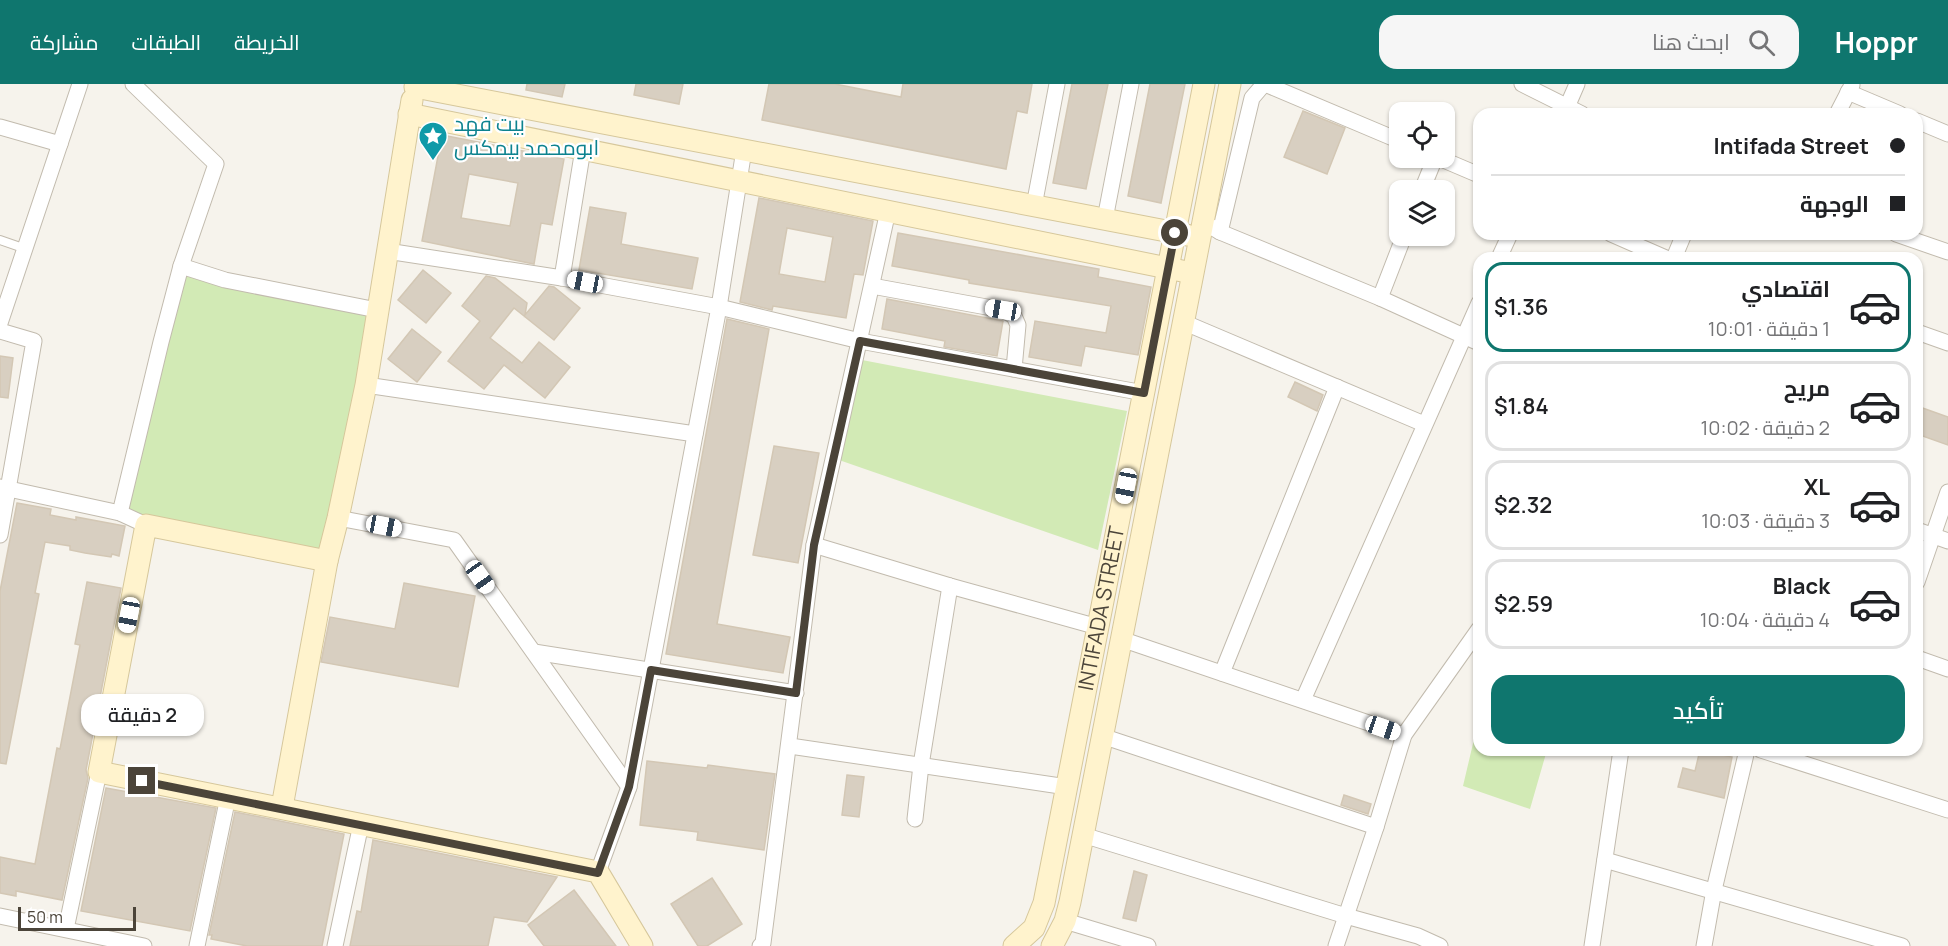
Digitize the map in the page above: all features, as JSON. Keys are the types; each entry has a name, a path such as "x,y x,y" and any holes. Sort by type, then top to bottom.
{"street":[{"path":"0,323 80,84"},
{"path":"120,513 161,342 182,266 216,164 133,84"},
{"path":"1034,206 1058,84"},
{"path":"1104,219 1131,84"},
{"name":"INTIFADA STREET","path":"1020,944 1034,928 1045,897 1204,84"},
{"name":"INTIFADA STREET","path":"1052,946 1067,912 1083,836 1193,273 1208,230 1230,84"},
{"path":"1208,230 1252,98 1264,84 1389,136"},
{"path":"1522,84 1563,108"},
{"path":"1567,108 1576,84"},
{"path":"282,807 327,561 366,385 415,86 1175,233 1208,230 1380,298 1473,341"},
{"path":"1840,108 1850,88 1888,108"},
{"path":"409,114 1193,273"},
{"path":"1923,124 1948,134"},
{"path":"0,127 60,144"},
{"path":"562,278 583,149"},
{"path":"598,873 629,787 719,307 744,150"},
{"path":"1455,165 1473,172"},
{"path":"760,946 763,943 814,545 888,211"},
{"path":"1625,240 1652,252"},
{"path":"1913,240 1948,252"},
{"path":"1380,298 1400,246"},
{"path":"387,250 562,278 719,307 860,341 1144,393"},
{"path":"182,266 225,280 377,310"},
{"path":"872,286 1003,310 1014,316 1018,325 1014,369"},
{"path":"1303,700 1473,316"},
{"path":"1183,322 1424,424"},
{"path":"0,331 34,341 4,488 0,535"},
{"path":"1923,334 1948,343"},
{"path":"366,385 695,434"},
{"path":"1222,673 1337,387"},
{"path":"4,488 120,513 146,525 327,561"},
{"path":"1923,564 1948,492"},
{"path":"338,518 454,540 629,787"},
{"path":"66,929 99,772 146,525"},
{"path":"1923,532 1948,541"},
{"path":"814,545 1098,627"},
{"path":"915,819 921,765 950,586"},
{"path":"1336,946 1404,735 1473,638"},
{"path":"1121,639 1404,735"},
{"path":"534,652 796,693"},
{"path":"1923,660 1948,669"},
{"path":"1102,736 1376,827"},
{"path":"789,746 1067,787"},
{"path":"1592,946 1620,756"},
{"path":"1704,946 1714,890 1746,756"},
{"path":"1780,756 1948,810"},
{"path":"99,772 282,807 598,873 642,946"},
{"path":"197,946 228,797"},
{"path":"335,946 361,824"},
{"path":"1083,836 1418,936 1440,946"},
{"path":"1605,860 1902,946"},
{"path":"1045,897 1067,912 1148,946"},
{"path":"0,916 66,929 84,940 144,946"}],"lane":[{"path":"0,240 26,249"}],"green space":[{"path":"183,271 371,313 323,555 147,521 126,511"},
{"path":"862,360 1127,411 1098,550 839,460"},
{"path":"1473,744 1473,756 1545,756 1530,809 1463,786"}],"building":[{"path":"527,84 565,84 562,97 526,90"},
{"path":"636,84 683,84 679,104 634,95"},
{"path":"769,84 835,84 901,97 903,84 1032,84 1027,113 1017,111 1006,169 762,120"},
{"path":"1072,84 1108,84 1086,189 1053,183"},
{"path":"1150,84 1185,84 1161,203 1128,196"},
{"path":"1303,111 1345,128 1327,174 1284,157"},
{"path":"442,135 564,159 552,225 541,223 534,264 422,241","holes":["469,174 518,183 510,226 461,218"]},
{"path":"759,198 873,221 863,275 854,274 846,318 773,306 772,310 740,302","holes":["787,228 833,237 825,282 779,274"]},
{"path":"590,207 626,213 621,244 698,258 692,289 579,270"},
{"path":"898,233 1099,269 1098,277 1151,287 1138,355 1085,346 1081,366 1029,357 1035,321 1106,333 1111,306 969,283 969,280 892,266"},
{"path":"423,270 451,293 426,323 398,300"},
{"path":"486,276 495,278 527,303 525,315 549,286 554,287 580,308 554,340 514,308 490,338 522,363 539,342 570,367 545,398 504,365 484,389 448,361 480,321 462,306"},
{"path":"887,299 1003,321 997,356 944,347 945,341 882,329"},
{"path":"727,319 769,329 717,624 790,637 783,673 666,654"},
{"path":"412,329 441,352 417,382 388,359"},
{"path":"0,356 13,358 8,398 0,397"},
{"path":"1295,382 1323,395 1317,411 1288,397"},
{"path":"1923,408 1948,417 1948,445 1923,436"},
{"path":"774,446 819,453 798,563 753,555"},
{"path":"17,503 51,509 50,515 125,526 119,556 85,553 70,550 70,546 45,542 35,593 39,594 6,764 0,763 0,591"},
{"path":"87,582 121,588 86,770 88,778 62,900 16,891 16,896 0,893 0,857 35,864 80,645 75,644"},
{"path":"404,583 475,596 458,687 321,662 330,617 395,629"},
{"path":"1699,756 1732,757 1724,798 1678,787 1683,768 1695,771"},
{"path":"647,761 707,768 708,765 775,774 764,850 697,840 698,832 640,825"},
{"path":"847,775 864,777 859,817 842,815"},
{"path":"106,788 216,808 190,931 81,911"},
{"path":"1344,795 1371,804 1368,814 1341,805"},
{"path":"235,812 344,834 322,946 247,946 211,939 212,935 209,935"},
{"path":"373,840 557,877 527,922 494,917 488,946 350,946 357,911 361,912"},
{"path":"1134,871 1147,875 1136,921 1123,918"},
{"path":"712,878 742,924 707,946 698,946 671,904"},
{"path":"574,890 616,946 544,946 528,925"}],"place":[{"name":"بيت فهد ابومحمد بيمكس","path":"433,162"}],"route":[{"path":"142,781 282,807 598,873 629,787 651,670 796,693 814,545 860,341 1144,393 1175,233"}]}
